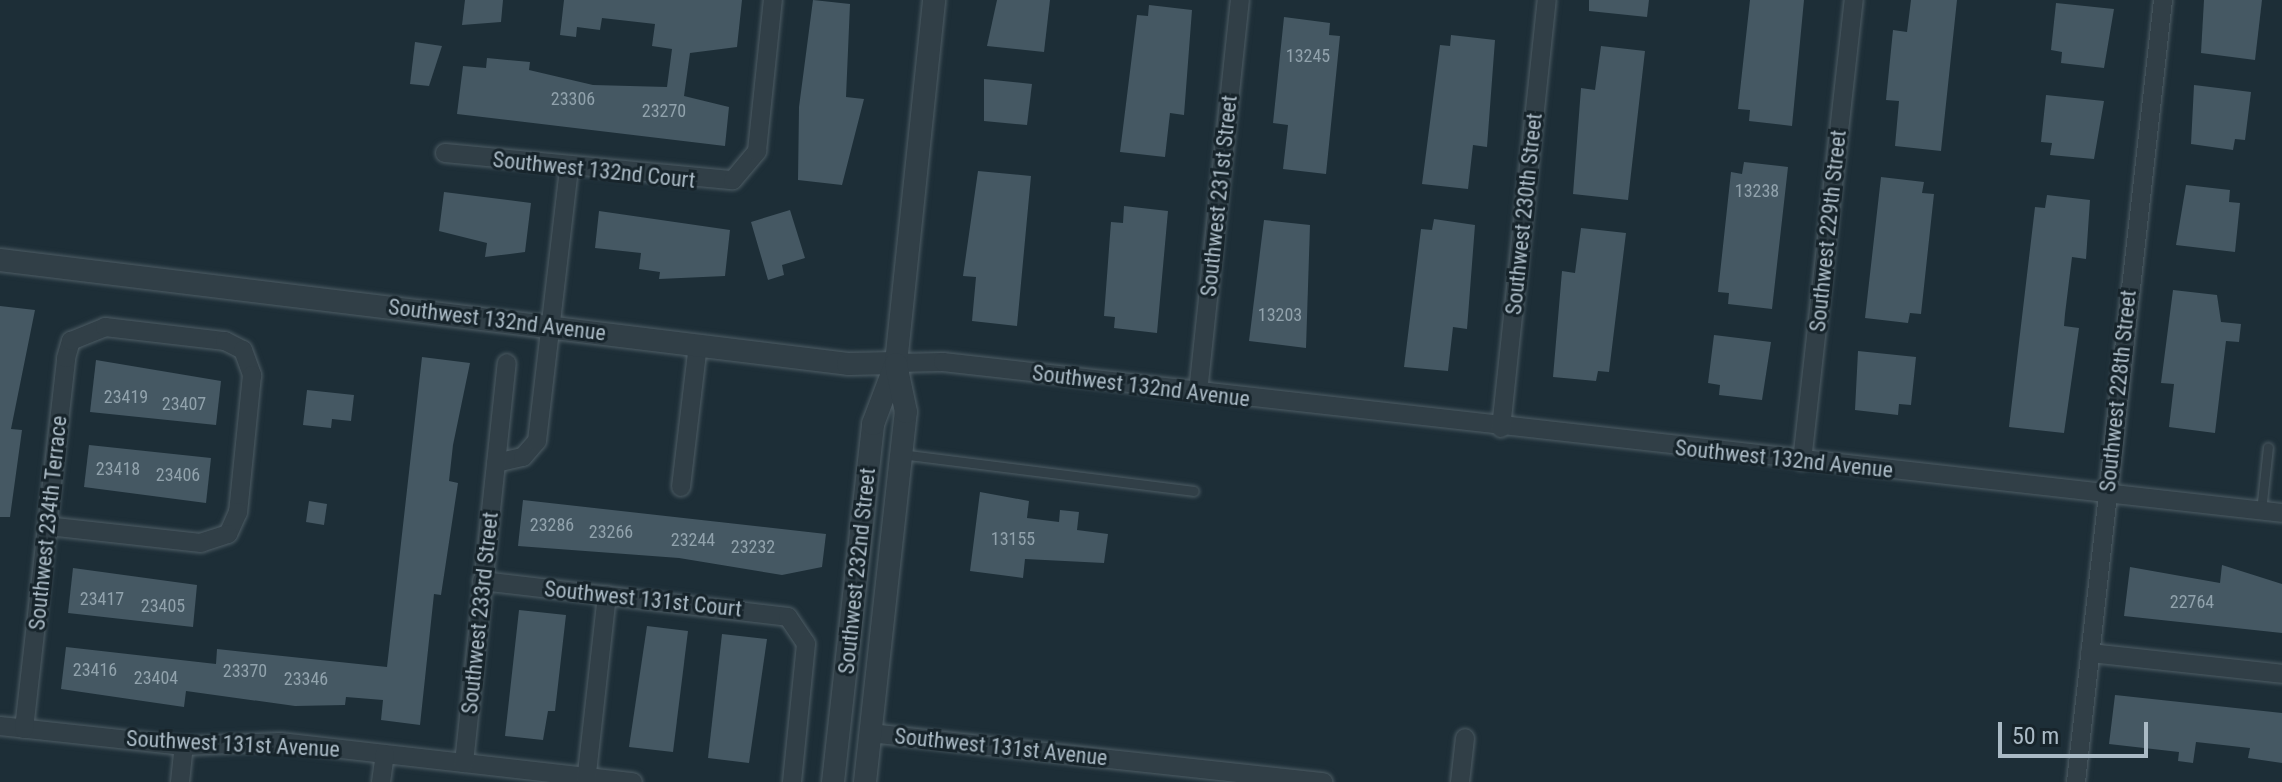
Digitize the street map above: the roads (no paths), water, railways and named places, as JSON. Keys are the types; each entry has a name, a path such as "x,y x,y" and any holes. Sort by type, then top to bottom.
{"street":[{"name":"Southwest 132nd Court","path":"445,153 715,184 741,176 759,141 773,0"},
{"name":"Southwest 232nd Street","path":"833,782 873,424 896,363 934,0"},
{"name":"Southwest 231st Street","path":"1198,392 1240,0"},
{"name":"Southwest 230th Street","path":"1501,428 1547,0"},
{"name":"Southwest 229th Street","path":"1802,461 1854,0"},
{"name":"Southwest 228th Street","path":"2076,782 2163,0"},
{"path":"496,463 523,457 537,441 569,168"},
{"name":"Southwest 132nd Avenue","path":"0,260 698,345 1198,392 2282,513"},
{"name":"Southwest 234th Terrace","path":"24,729 67,349 89,328 238,345 252,369 245,444 235,521 216,541 48,526"},
{"path":"681,487 698,345"},
{"name":"Southwest 233rd Street","path":"464,763 507,363"},
{"name":"Southwest 232nd Street","path":"865,782 906,412 896,363"},
{"name":"Southwest 131st Court","path":"482,581 778,614 800,626 806,651 792,782"},
{"path":"587,779 607,595"},
{"path":"2090,653 2282,674"},
{"name":"Southwest 131st Avenue","path":"0,726 184,746 269,741 633,782"},
{"name":"Southwest 131st Avenue","path":"870,733 1323,782"},
{"path":"1460,782 1465,738"},
{"path":"180,782 184,746"},
{"path":"381,782 385,754"}],"lane":[{"path":"2261,511 2268,447"},
{"path":"901,454 1194,491"}]}
